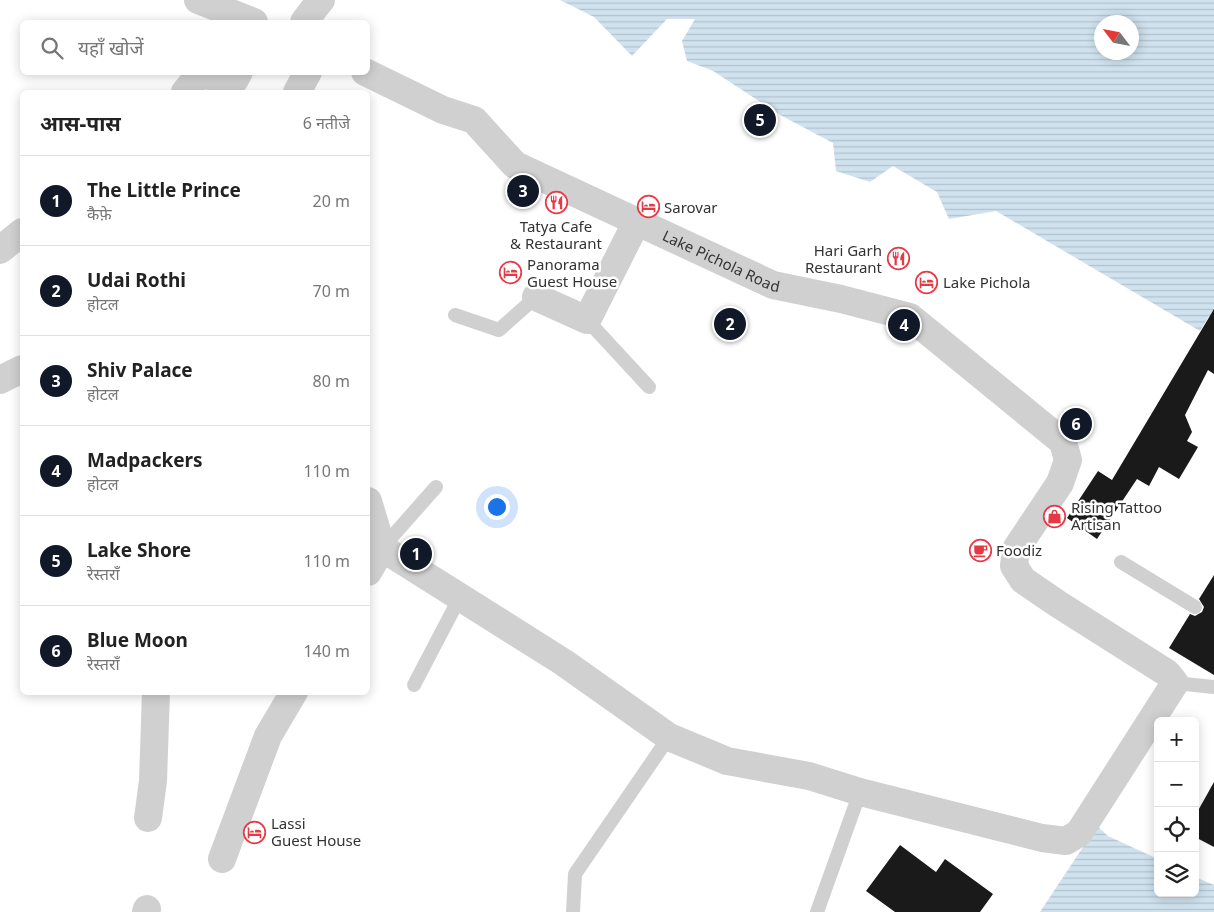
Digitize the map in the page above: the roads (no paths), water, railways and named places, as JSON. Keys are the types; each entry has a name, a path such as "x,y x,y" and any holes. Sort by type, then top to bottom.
{"street":[{"path":"198,0 249,20"},
{"path":"306,20 321,0"},
{"name":"Lake Pichola Road","path":"370,74 443,110 474,120 514,165 773,285 841,299 910,317 1063,442 1068,460 1060,483 1016,549 1014,566 1023,580 1166,673 1175,683"},
{"path":"187,90 199,75"},
{"path":"205,75 234,81 237,75"},
{"path":"298,90 306,75"},
{"path":"536,297 587,320 636,223"},
{"path":"0,250 20,234"},
{"path":"0,380 20,370"},
{"path":"370,514 375,545 370,564"},
{"path":"375,545 562,662 669,737 727,761 809,776 860,792 1042,838 1066,841 1079,833 1175,683"},
{"path":"148,818 153,781 156,695"},
{"path":"222,859 268,736 292,695"}],"lane":[{"path":"455,315 499,330 536,297"},
{"path":"587,320 649,387"},
{"path":"375,545 436,487"},
{"path":"1121,562 1195,607"},
{"path":"414,685 460,597"},
{"path":"1175,683 1214,687"},
{"path":"573,912 574,874 669,737"},
{"path":"817,912 860,792"}],"water":[{"name":"Lake Pichola","path":"560,0 1214,0 1214,319 1209,316 1200,331 996,211 949,219 937,192 893,166 870,182 836,171 833,143 782,116 713,71 687,61 682,41 695,19 667,19 632,56 594,17"},
{"path":"1097,826 1108,836 1154,857 1154,897 1199,897 1199,879 1214,885 1214,912 1040,912"}],"place":[{"name":"Lake Shore","path":"760,120"},
{"name":"Shiv Palace","path":"523,191"},
{"name":"Tatya Cafe & Restaurant","path":"556,203"},
{"name":"Sarovar","path":"648,207"},
{"name":"Hari Garh Restaurant","path":"898,259"},
{"name":"Panorama Guest House","path":"511,273"},
{"name":"Lake Pichola","path":"927,282"},
{"name":"Udai Rothi","path":"730,324"},
{"name":"Madpackers","path":"904,325"},
{"name":"Blue Moon","path":"1076,424"},
{"name":"Rising Tattoo Artisan","path":"1055,516"},
{"name":"Foodiz","path":"980,550"},
{"name":"The Little Prince","path":"416,554"},
{"name":"Lassi Guest House","path":"255,832"}]}
